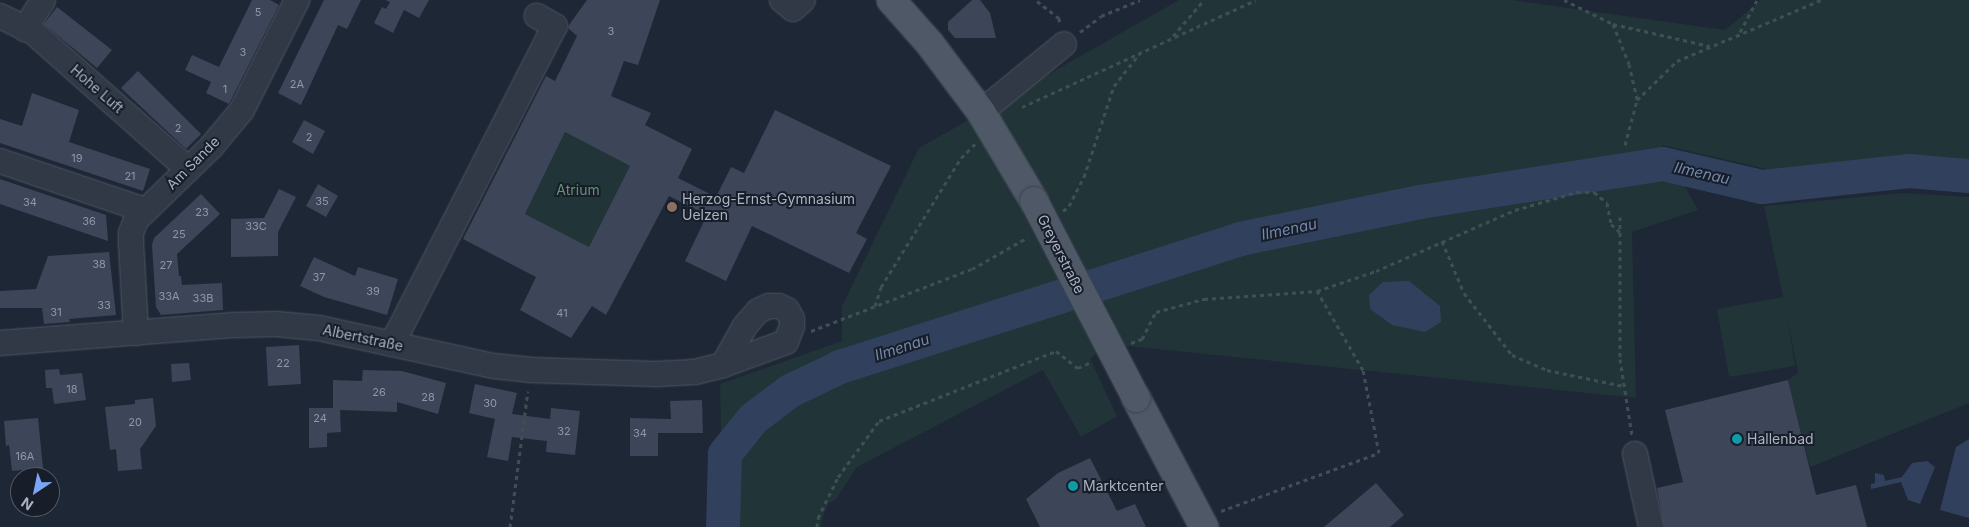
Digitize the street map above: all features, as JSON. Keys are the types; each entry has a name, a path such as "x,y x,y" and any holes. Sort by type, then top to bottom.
{"main road":[{"name":"Greyerstraße","path":"891,0 930,44 986,120 1034,201 1201,523"}],"street":[{"path":"25,29 43,0"},
{"name":"Am Sande","path":"136,333 131,233 136,220 212,146 242,110 297,0"},
{"path":"782,0 793,9 803,0"},
{"name":"Hohe Luft","path":"0,16 33,32 188,169"},
{"path":"392,344 555,26 537,16"},
{"path":"986,120 1064,44"},
{"path":"0,161 145,210"},
{"path":"723,365 745,326 758,312 769,306 778,306 787,310 792,319 791,334 786,342"},
{"name":"Albertstraße","path":"0,343 235,325 276,324 319,328 494,366 530,370 657,374 695,372 723,365 786,342"},
{"path":"1635,454 1651,527"}],"path":[{"path":"1037,0 1059,18 1064,44 1100,16 1140,0"},
{"path":"1172,37 1204,0"},
{"path":"1018,109 1256,0"},
{"path":"1564,0 1613,24 1710,46"},
{"path":"1740,33 1757,0"},
{"path":"1637,100 1677,61 1821,0"},
{"path":"1613,24 1629,64 1637,100 1625,145"},
{"path":"786,342 875,306 881,287 986,120"},
{"path":"1204,299 1317,291 1376,271 1515,210 1577,192 1594,192 1607,203 1611,224 1620,232"},
{"path":"1620,217 1620,359 1635,454"},
{"path":"1442,241 1464,293 1512,355 1547,370 1623,386"},
{"path":"1201,523 1380,453 1363,370 1317,291"},
{"path":"510,527 530,370"},
{"path":"817,527 818,518 838,477 878,421 995,374"}],"green space":[{"path":"1179,0 1512,0 1725,30 1761,0 1969,0 1969,162 1914,158 1771,170 1662,145 1698,210 1632,232 1636,398 1107,344 1090,359 1117,416 1081,437 1043,370 857,467 836,499 828,504 821,527 723,527 720,384 842,341 842,306 919,148"},
{"name":"Atrium","path":"565,132 630,166 589,247 525,214"},
{"path":"1902,193 1969,197 1969,403 1810,467 1788,380 1798,373 1788,321 1795,366 1729,377 1717,309 1783,297 1764,206"}],"water":[{"path":"1409,281 1440,306 1441,322 1425,332 1392,325 1370,309 1369,295 1383,282"},
{"path":"1969,439 1969,518 1940,510 1956,447"},
{"path":"1927,461 1935,467 1920,504 1908,500 1901,482 1871,489 1871,484 1875,483 1875,473 1884,475 1885,481 1902,477 1912,463"}],"building":[{"path":"252,0 270,0 279,5 229,104 206,93 211,82 185,70 192,55 219,67"},
{"path":"324,0 361,0 347,29 338,25 301,105 278,93"},
{"path":"385,0 429,0 419,18 404,10 393,33 374,23 382,7 386,9 390,2"},
{"path":"587,0 660,0 638,65 624,61 611,96 651,113 645,125 692,149 678,178 716,197 731,167 744,173 775,110 891,166 856,233 867,239 849,273 752,226 726,281 685,261 707,215 669,196 606,315 592,306 571,338 520,310 536,277 463,239 546,76 555,81 577,36 568,28","holes":["565,132 630,166 589,247 525,214"]},
{"path":"972,0 980,0 990,13 996,38 955,38 948,30 948,22"},
{"path":"57,7 112,50 97,68 44,24"},
{"path":"138,71 201,134 186,149 121,88"},
{"path":"32,93 79,110 69,142 150,169 143,191 0,143 0,119 22,126"},
{"path":"304,120 325,131 313,154 292,142"},
{"path":"0,179 106,215 108,241 0,204"},
{"path":"318,184 338,196 326,217 306,206"},
{"path":"279,189 296,197 278,232 278,256 231,257 231,219 264,218"},
{"path":"201,194 220,214 177,254 179,276 181,276 182,285 222,283 223,310 161,315 156,307 152,245 154,238"},
{"path":"109,252 116,315 69,319 70,322 44,324 42,308 0,308 0,291 36,289 48,256"},
{"path":"314,257 355,276 358,267 398,279 387,315 324,297 300,286"},
{"path":"299,345 301,384 268,386 266,347"},
{"path":"189,363 191,380 172,382 171,364"},
{"path":"59,369 60,375 82,373 86,400 54,404 52,388 46,388 45,370"},
{"path":"363,370 402,371 446,383 438,414 397,402 397,412 340,410 341,432 327,433 327,447 309,448 309,408 333,408 333,380 362,381"},
{"name":"Hallenbad","path":"1788,380 1816,495 1856,485 1867,527 1664,527 1657,488 1683,482 1665,410"},
{"path":"475,384 517,393 512,414 550,419 551,408 580,411 575,455 546,452 547,441 512,437 508,461 487,457 495,419 469,413"},
{"path":"153,398 156,426 140,449 142,469 118,471 116,449 110,450 105,407 135,404 135,400"},
{"path":"702,400 703,433 658,433 658,456 630,456 630,418 671,419 670,401"},
{"path":"38,418 43,467 12,467 9,445 6,446 4,421"},
{"name":"Marktcenter","path":"1090,458 1117,511 1135,504 1146,527 1040,527 1026,499 1058,473"},
{"path":"1376,483 1404,515 1390,527 1324,527"}],"waterway":[{"name":"Ilmenau","path":"723,527 725,454 753,419 790,391 840,367 1240,239 1420,202 1663,164 1762,187 1909,171 1969,176"}],"place":[{"name":"Herzog-Ernst-Gymnasium Uelzen","path":"672,207"},
{"name":"Hallenbad","path":"1737,439"},
{"name":"Marktcenter","path":"1073,486"}]}
